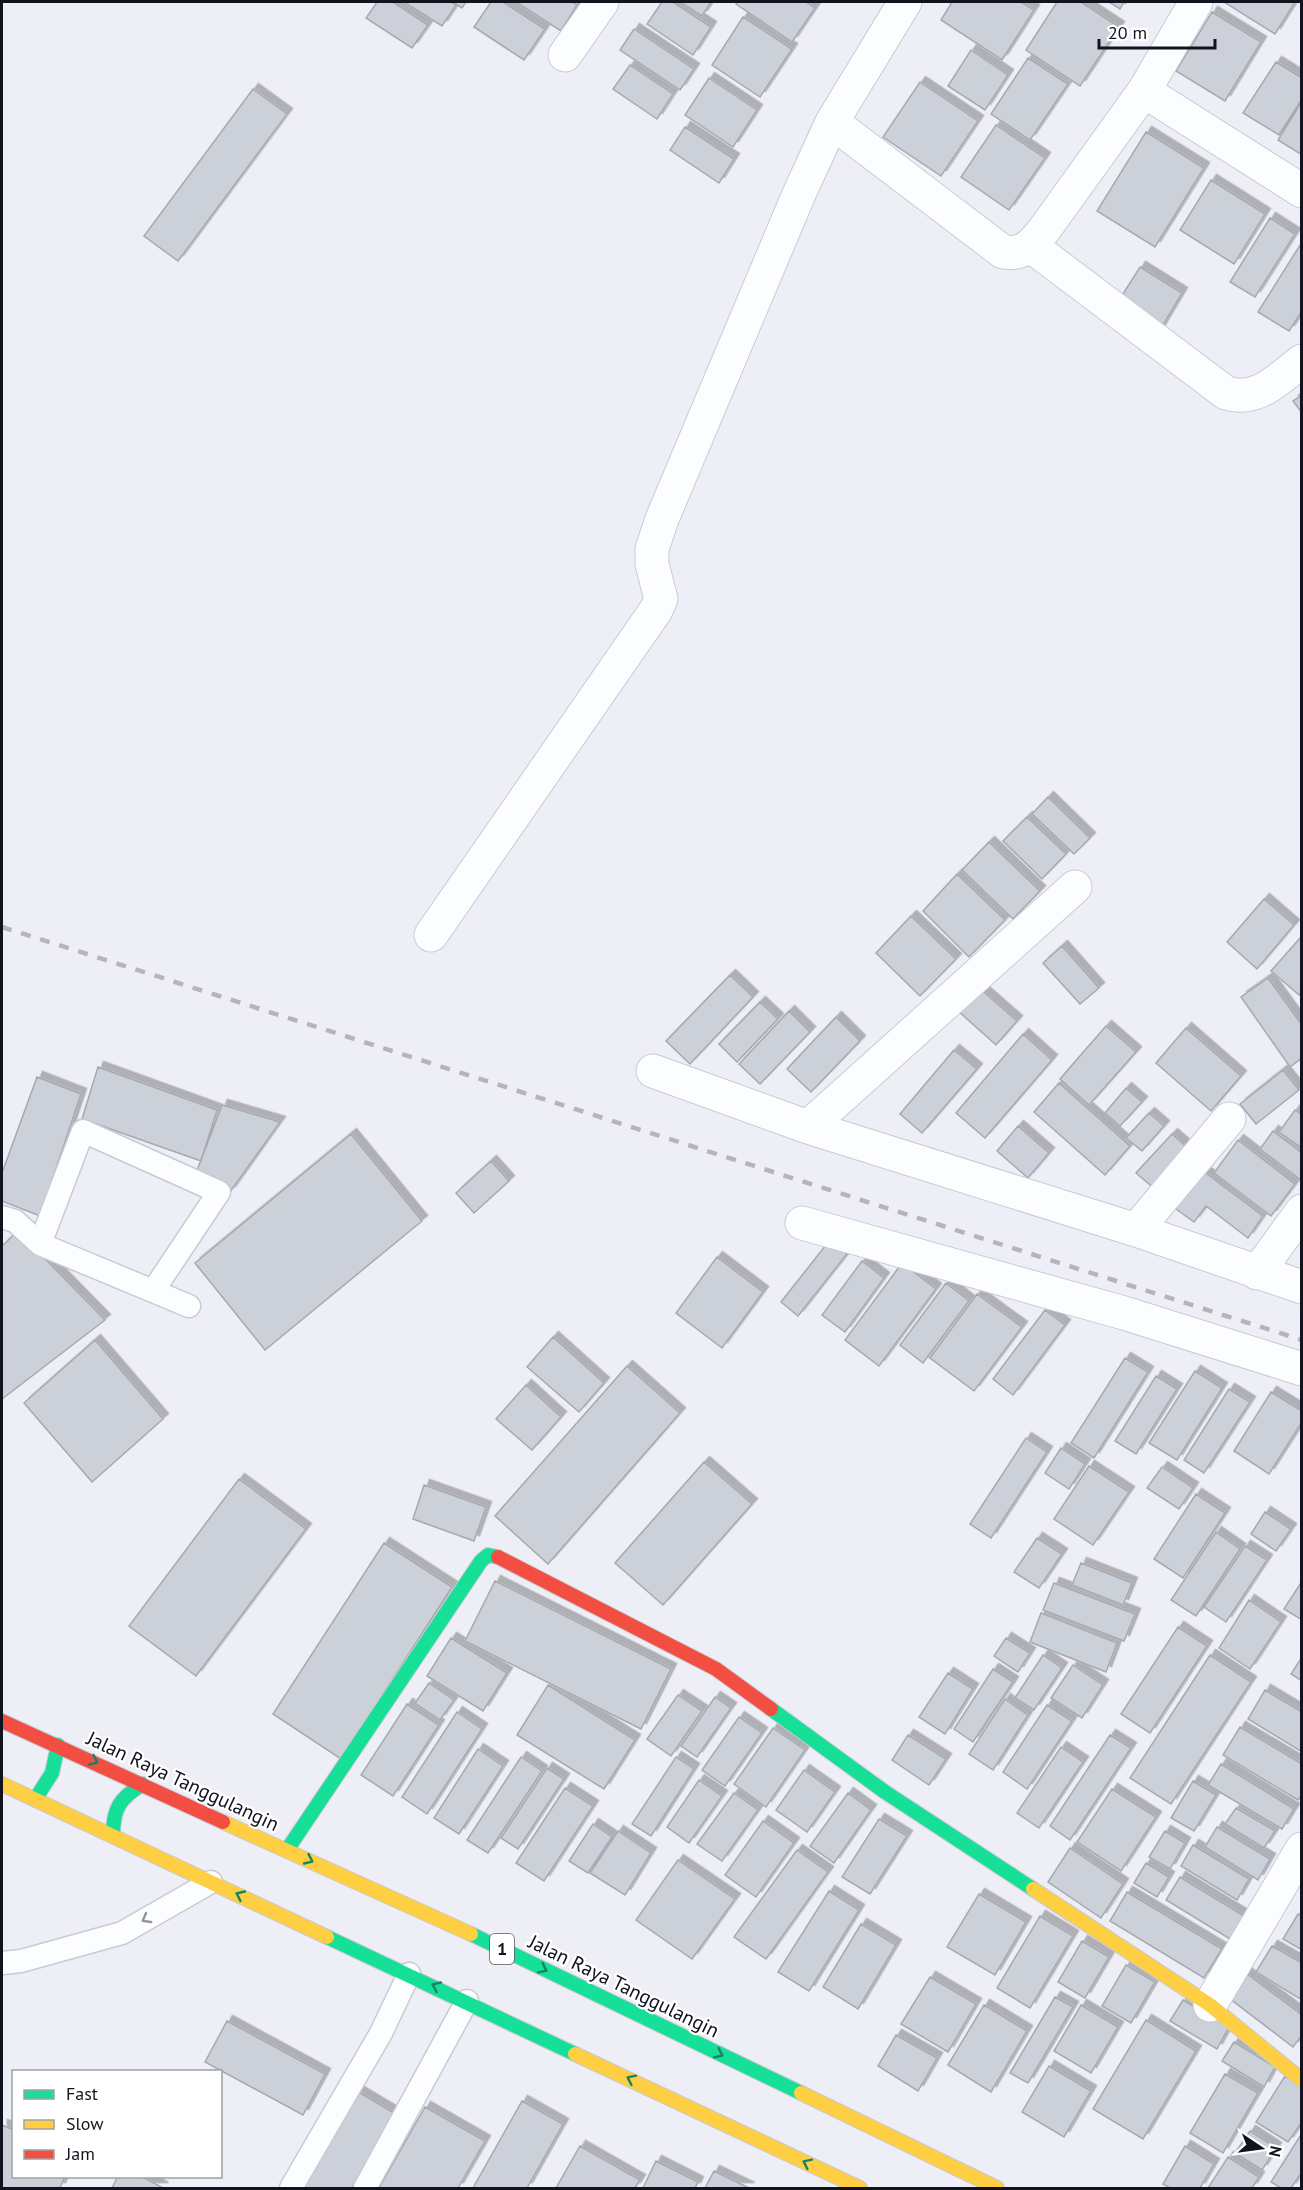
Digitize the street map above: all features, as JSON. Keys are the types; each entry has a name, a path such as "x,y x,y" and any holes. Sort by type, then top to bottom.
{"main road":[{"path":"287,1850 481,1561 488,1555 497,1556 716,1669 885,1792 1210,2005 1302,2080"},
{"name":"Jalan Raya Tanggulangin","path":"2,1721 497,1946 997,2188"},
{"path":"36,1798 50,1781 56,1763 58,1745"},
{"path":"2,1784 36,1798 860,2188"},
{"path":"113,1835 114,1806 120,1798 143,1784"}],"street":[{"path":"566,56 602,2"},
{"path":"431,935 656,610 661,599 652,564 652,549 799,194 832,122 905,2"},
{"path":"832,122 1003,252 1019,253 1031,246 1144,91 1196,2"},
{"path":"1144,91 1302,191"},
{"path":"1031,246 1226,393 1240,397 1262,391 1302,361"},
{"path":"808,1127 1075,887"},
{"path":"652,1071 808,1127 1136,1230 1302,1287"},
{"path":"1136,1230 1228,1119"},
{"path":"1257,1273 1302,1211"},
{"path":"802,1223 1124,1313 1302,1369"},
{"path":"1210,2005 1302,1849"}],"lane":[{"path":"40,1244 83,1131 219,1192 153,1291"},
{"path":"2,1217 15,1221 40,1244 189,1306"},
{"path":"2,1963 21,1961 122,1933 212,1882"},
{"path":"291,2188 381,2033 409,1974"},
{"path":"365,2188 467,2001"}],"building":[{"path":"377,2 393,2 428,25 412,48 366,18"},
{"path":"404,2 451,2 456,5 442,26"},
{"path":"452,2 466,2 462,8"},
{"path":"491,2 503,2 545,29 524,60 474,27"},
{"path":"516,2 572,2 577,5 561,31"},
{"path":"662,2 673,2 711,27 693,55 647,24"},
{"path":"680,2 711,2 702,16"},
{"path":"738,2 806,2 815,8 792,42 736,4"},
{"path":"952,2 1021,2 1034,10 1002,60 941,20"},
{"path":"1057,2 1081,2 1119,27 1080,86 1026,50"},
{"path":"1109,2 1124,2 1120,9"},
{"path":"1224,2 1295,2 1275,34"},
{"path":"1212,12 1261,42 1225,101 1176,71"},
{"path":"743,17 792,49 760,97 712,65"},
{"path":"634,29 694,69 680,90 620,50"},
{"path":"971,50 1008,75 985,110 948,86"},
{"path":"1028,58 1068,84 1030,140 991,114"},
{"path":"1276,62 1302,78 1302,99 1279,135 1243,113"},
{"path":"630,65 673,94 657,119 613,89"},
{"path":"709,78 757,110 733,147 685,115"},
{"path":"920,82 978,121 941,176 883,137"},
{"path":"253,89 287,114 178,261 144,236"},
{"path":"1302,101 1302,155 1278,140"},
{"path":"996,125 1045,158 1009,210 961,177"},
{"path":"685,127 734,159 719,183 670,150"},
{"path":"1146,132 1204,168 1155,247 1097,211"},
{"path":"1211,180 1265,214 1234,264 1180,230"},
{"path":"1270,218 1295,234 1255,297 1230,282"},
{"path":"1302,242 1302,311 1289,331 1258,312"},
{"path":"1140,267 1182,293 1157,335 1114,308"},
{"path":"1302,395 1302,413 1293,401"},
{"path":"1048,797 1090,838 1074,854 1032,814"},
{"path":"1027,817 1066,854 1042,879 1003,841"},
{"path":"989,842 1040,891 1013,919 962,870"},
{"path":"957,874 1005,920 969,957 923,911"},
{"path":"1264,899 1294,925 1257,969 1227,942"},
{"path":"911,916 956,959 920,996 876,953"},
{"path":"1302,936 1302,991 1299,995 1271,971"},
{"path":"1062,946 1099,988 1080,1004 1043,963"},
{"path":"730,975 753,997 690,1064 666,1041"},
{"path":"1268,978 1302,1025 1302,1058 1290,1067 1241,997"},
{"path":"977,986 1017,1021 996,1045 957,1010"},
{"path":"760,1002 778,1019 737,1062 719,1044"},
{"path":"789,1011 810,1032 760,1084 739,1064"},
{"path":"836,1017 860,1041 811,1092 787,1069"},
{"path":"1106,1026 1136,1052 1089,1105 1060,1079"},
{"path":"1186,1028 1241,1076 1211,1111 1156,1063"},
{"path":"1023,1034 1052,1060 985,1138 956,1113"},
{"path":"954,1050 977,1069 922,1133 900,1114"},
{"path":"98,1067 217,1110 201,1161 82,1119"},
{"path":"1283,1070 1299,1090 1256,1124 1240,1104"},
{"path":"37,1077 81,1094 40,1216 2,1201 2,1173"},
{"path":"1059,1083 1130,1146 1105,1175 1034,1112"},
{"path":"1126,1088 1142,1102 1120,1126 1105,1113"},
{"path":"222,1105 280,1122 230,1192 196,1173"},
{"path":"1295,1110 1302,1115 1302,1148 1279,1132"},
{"path":"1149,1113 1164,1126 1142,1151 1126,1138"},
{"path":"1018,1126 1049,1153 1028,1178 997,1151"},
{"path":"1273,1131 1302,1153 1302,1181 1260,1149"},
{"path":"351,1134 422,1221 265,1350 195,1263"},
{"path":"1172,1134 1190,1150 1156,1190 1136,1173"},
{"path":"1238,1140 1295,1184 1271,1216 1214,1173"},
{"path":"491,1161 509,1181 474,1213 456,1193"},
{"path":"1199,1168 1263,1216 1248,1238 1206,1206 1194,1222 1172,1206"},
{"path":"18,1231 105,1320 2,1399 2,1246"},
{"path":"833,1236 850,1250 798,1316 781,1302"},
{"path":"717,1257 763,1292 722,1348 676,1313"},
{"path":"862,1261 884,1278 845,1332 822,1315"},
{"path":"902,1263 936,1289 879,1366 845,1340"},
{"path":"946,1283 969,1301 923,1363 900,1345"},
{"path":"977,1294 1022,1327 974,1391 930,1358"},
{"path":"1045,1310 1065,1325 1013,1395 993,1379"},
{"path":"553,1337 604,1383 579,1412 527,1367"},
{"path":"95,1340 163,1419 92,1482 24,1403"},
{"path":"1125,1358 1148,1372 1094,1458 1071,1443"},
{"path":"627,1366 680,1413 548,1564 495,1516"},
{"path":"1195,1371 1222,1388 1177,1460 1149,1443"},
{"path":"1156,1376 1177,1389 1136,1454 1115,1441"},
{"path":"526,1385 561,1417 532,1450 496,1419"},
{"path":"1229,1389 1250,1402 1204,1473 1184,1460"},
{"path":"1271,1392 1302,1411 1302,1422 1269,1474 1234,1451"},
{"path":"1026,1438 1047,1452 991,1538 970,1524"},
{"path":"1061,1448 1085,1464 1069,1489 1045,1473"},
{"path":"704,1462 752,1504 663,1605 615,1563"},
{"path":"1089,1466 1129,1492 1093,1545 1054,1519"},
{"path":"1162,1467 1193,1488 1179,1509 1147,1488"},
{"path":"239,1479 306,1529 196,1676 129,1626"},
{"path":"424,1485 486,1507 474,1541 413,1519"},
{"path":"1196,1494 1225,1513 1183,1578 1154,1559"},
{"path":"1265,1512 1291,1529 1276,1551 1251,1534"},
{"path":"1216,1532 1240,1549 1196,1616 1171,1600"},
{"path":"1037,1538 1062,1554 1039,1588 1014,1572"},
{"path":"384,1543 452,1587 341,1759 273,1714"},
{"path":"1245,1546 1267,1560 1226,1622 1204,1607"},
{"path":"1081,1563 1132,1583 1123,1605 1072,1585"},
{"path":"495,1581 671,1669 641,1729 465,1641"},
{"path":"1302,1581 1302,1620 1284,1609"},
{"path":"1054,1583 1135,1614 1124,1641 1043,1610"},
{"path":"1249,1600 1281,1622 1250,1669 1219,1648"},
{"path":"1041,1613 1117,1643 1106,1672 1030,1642"},
{"path":"1178,1627 1207,1646 1150,1733 1121,1714"},
{"path":"451,1638 507,1673 483,1711 427,1676"},
{"path":"1006,1638 1030,1653 1018,1672 994,1656"},
{"path":"1043,1655 1062,1668 1034,1710 1015,1698"},
{"path":"1210,1655 1251,1682 1171,1804 1130,1778"},
{"path":"1302,1657 1302,1681 1291,1674"},
{"path":"1073,1665 1103,1685 1082,1718 1051,1698"},
{"path":"993,1669 1013,1682 973,1742 954,1729"},
{"path":"948,1673 973,1689 945,1734 919,1717"},
{"path":"429,1683 454,1700 440,1720 415,1703"},
{"path":"548,1685 635,1740 604,1789 517,1735"},
{"path":"1265,1690 1302,1712 1302,1752 1248,1719"},
{"path":"678,1695 702,1711 671,1756 647,1739"},
{"path":"715,1697 731,1708 697,1757 681,1746"},
{"path":"1005,1699 1028,1715 993,1770 969,1754"},
{"path":"407,1704 439,1725 393,1796 361,1775"},
{"path":"1047,1705 1072,1721 1027,1789 1003,1772"},
{"path":"457,1712 482,1729 427,1814 402,1797"},
{"path":"739,1717 762,1733 725,1786 702,1770"},
{"path":"1240,1727 1302,1764 1302,1795 1298,1800 1223,1755"},
{"path":"773,1728 805,1750 766,1807 734,1784"},
{"path":"908,1735 946,1759 929,1785 892,1760"},
{"path":"1110,1735 1131,1748 1070,1840 1050,1826"},
{"path":"1061,1747 1083,1762 1039,1828 1017,1813"},
{"path":"478,1749 503,1766 459,1834 434,1818"},
{"path":"521,1757 542,1771 488,1853 467,1840"},
{"path":"676,1757 694,1769 651,1836 632,1824"},
{"path":"1221,1764 1294,1809 1282,1829 1208,1785"},
{"path":"547,1768 564,1779 518,1849 501,1838"},
{"path":"804,1770 835,1792 807,1832 776,1810"},
{"path":"699,1780 722,1796 689,1843 667,1827"},
{"path":"1193,1781 1216,1795 1194,1831 1171,1818"},
{"path":"565,1788 593,1806 544,1881 516,1863"},
{"path":"1112,1789 1156,1817 1121,1871 1077,1842"},
{"path":"734,1793 758,1810 722,1861 697,1844"},
{"path":"848,1793 871,1810 834,1863 810,1846"},
{"path":"1236,1808 1275,1831 1264,1848 1225,1824"},
{"path":"879,1819 907,1836 870,1894 842,1877"},
{"path":"763,1821 794,1843 756,1897 725,1875"},
{"path":"593,1824 612,1837 588,1873 569,1861"},
{"path":"1217,1827 1270,1859 1258,1880 1205,1847"},
{"path":"618,1831 651,1853 625,1895 590,1873"},
{"path":"1165,1831 1185,1843 1170,1869 1149,1857"},
{"path":"1193,1845 1249,1879 1237,1900 1181,1866"},
{"path":"1070,1848 1123,1884 1101,1918 1048,1882"},
{"path":"797,1850 828,1872 766,1959 734,1937"},
{"path":"678,1860 735,1899 692,1959 636,1920"},
{"path":"1146,1863 1169,1877 1157,1897 1134,1883"},
{"path":"1180,1877 1249,1919 1235,1942 1166,1900"},
{"path":"829,1891 859,1910 809,1991 778,1972"},
{"path":"1127,1892 1222,1949 1204,1978 1110,1921"},
{"path":"979,1894 1026,1922 995,1975 947,1947"},
{"path":"1298,1914 1302,1916 1302,1950 1283,1939"},
{"path":"1040,1916 1073,1936 1030,2008 997,1988"},
{"path":"861,1924 896,1945 858,2009 823,1987"},
{"path":"1082,1941 1109,1957 1085,1998 1058,1982"},
{"path":"1272,1946 1302,1963 1302,2000 1256,1972"},
{"path":"1126,1965 1155,1982 1131,2023 1102,2006"},
{"path":"1243,1971 1302,2015 1302,2035 1293,2047 1225,1995"},
{"path":"930,1977 976,2004 948,2052 901,2024"},
{"path":"1055,1997 1073,2007 1028,2083 1010,2073"},
{"path":"1183,2000 1229,2027 1217,2049 1170,2021"},
{"path":"984,2005 1027,2031 991,2092 948,2065"},
{"path":"1081,2005 1118,2027 1091,2073 1054,2051"},
{"path":"1146,2020 1196,2051 1143,2139 1093,2109"},
{"path":"227,2021 325,2074 303,2115 205,2062"},
{"path":"896,2035 937,2058 918,2091 878,2066"},
{"path":"1234,2042 1275,2067 1264,2087 1222,2061"},
{"path":"1049,2066 1091,2091 1064,2137 1022,2112"},
{"path":"1225,2074 1258,2093 1223,2153 1190,2133"},
{"path":"1285,2076 1302,2087 1302,2122 1288,2142 1256,2122"},
{"path":"355,2090 394,2113 352,2188 300,2188"},
{"path":"522,2101 563,2124 527,2188 473,2188"},
{"path":"425,2107 485,2141 458,2188 379,2188"},
{"path":"2,2125 12,2129 12,2178 64,2178 60,2188 2,2188"},
{"path":"1250,2131 1276,2148 1262,2170 1235,2153"},
{"path":"1302,2133 1302,2172 1291,2188 1281,2188 1271,2182"},
{"path":"580,2146 640,2180 635,2188 556,2188"},
{"path":"1185,2146 1214,2164 1200,2188 1170,2188 1163,2184"},
{"path":"1228,2157 1259,2177 1252,2188 1208,2188"},
{"path":"656,2161 698,2182 695,2188 643,2188"},
{"path":"714,2171 749,2188 705,2188"},
{"path":"117,2178 145,2178 163,2188 112,2188"}],"railway":[{"path":"2,927 1302,1340"}],"traffic: fast":[{"path":"287,1850 481,1561 488,1555 498,1557"},
{"path":"771,1709 885,1792 1033,1889"},
{"path":"36,1798 52,1773 58,1745"},
{"path":"113,1835 114,1818 119,1805 123,1799 143,1784"},
{"path":"471,1934 801,2093"},
{"path":"327,1937 575,2054"}],"traffic: slow":[{"path":"2,1784 327,1937"},
{"path":"223,1822 471,1934"},
{"path":"1033,1889 1210,2005 1302,2080"},
{"path":"575,2054 860,2188"},
{"path":"801,2093 997,2188"}],"traffic: jam":[{"path":"498,1557 716,1669 771,1709"},
{"path":"2,1721 223,1822"}]}
